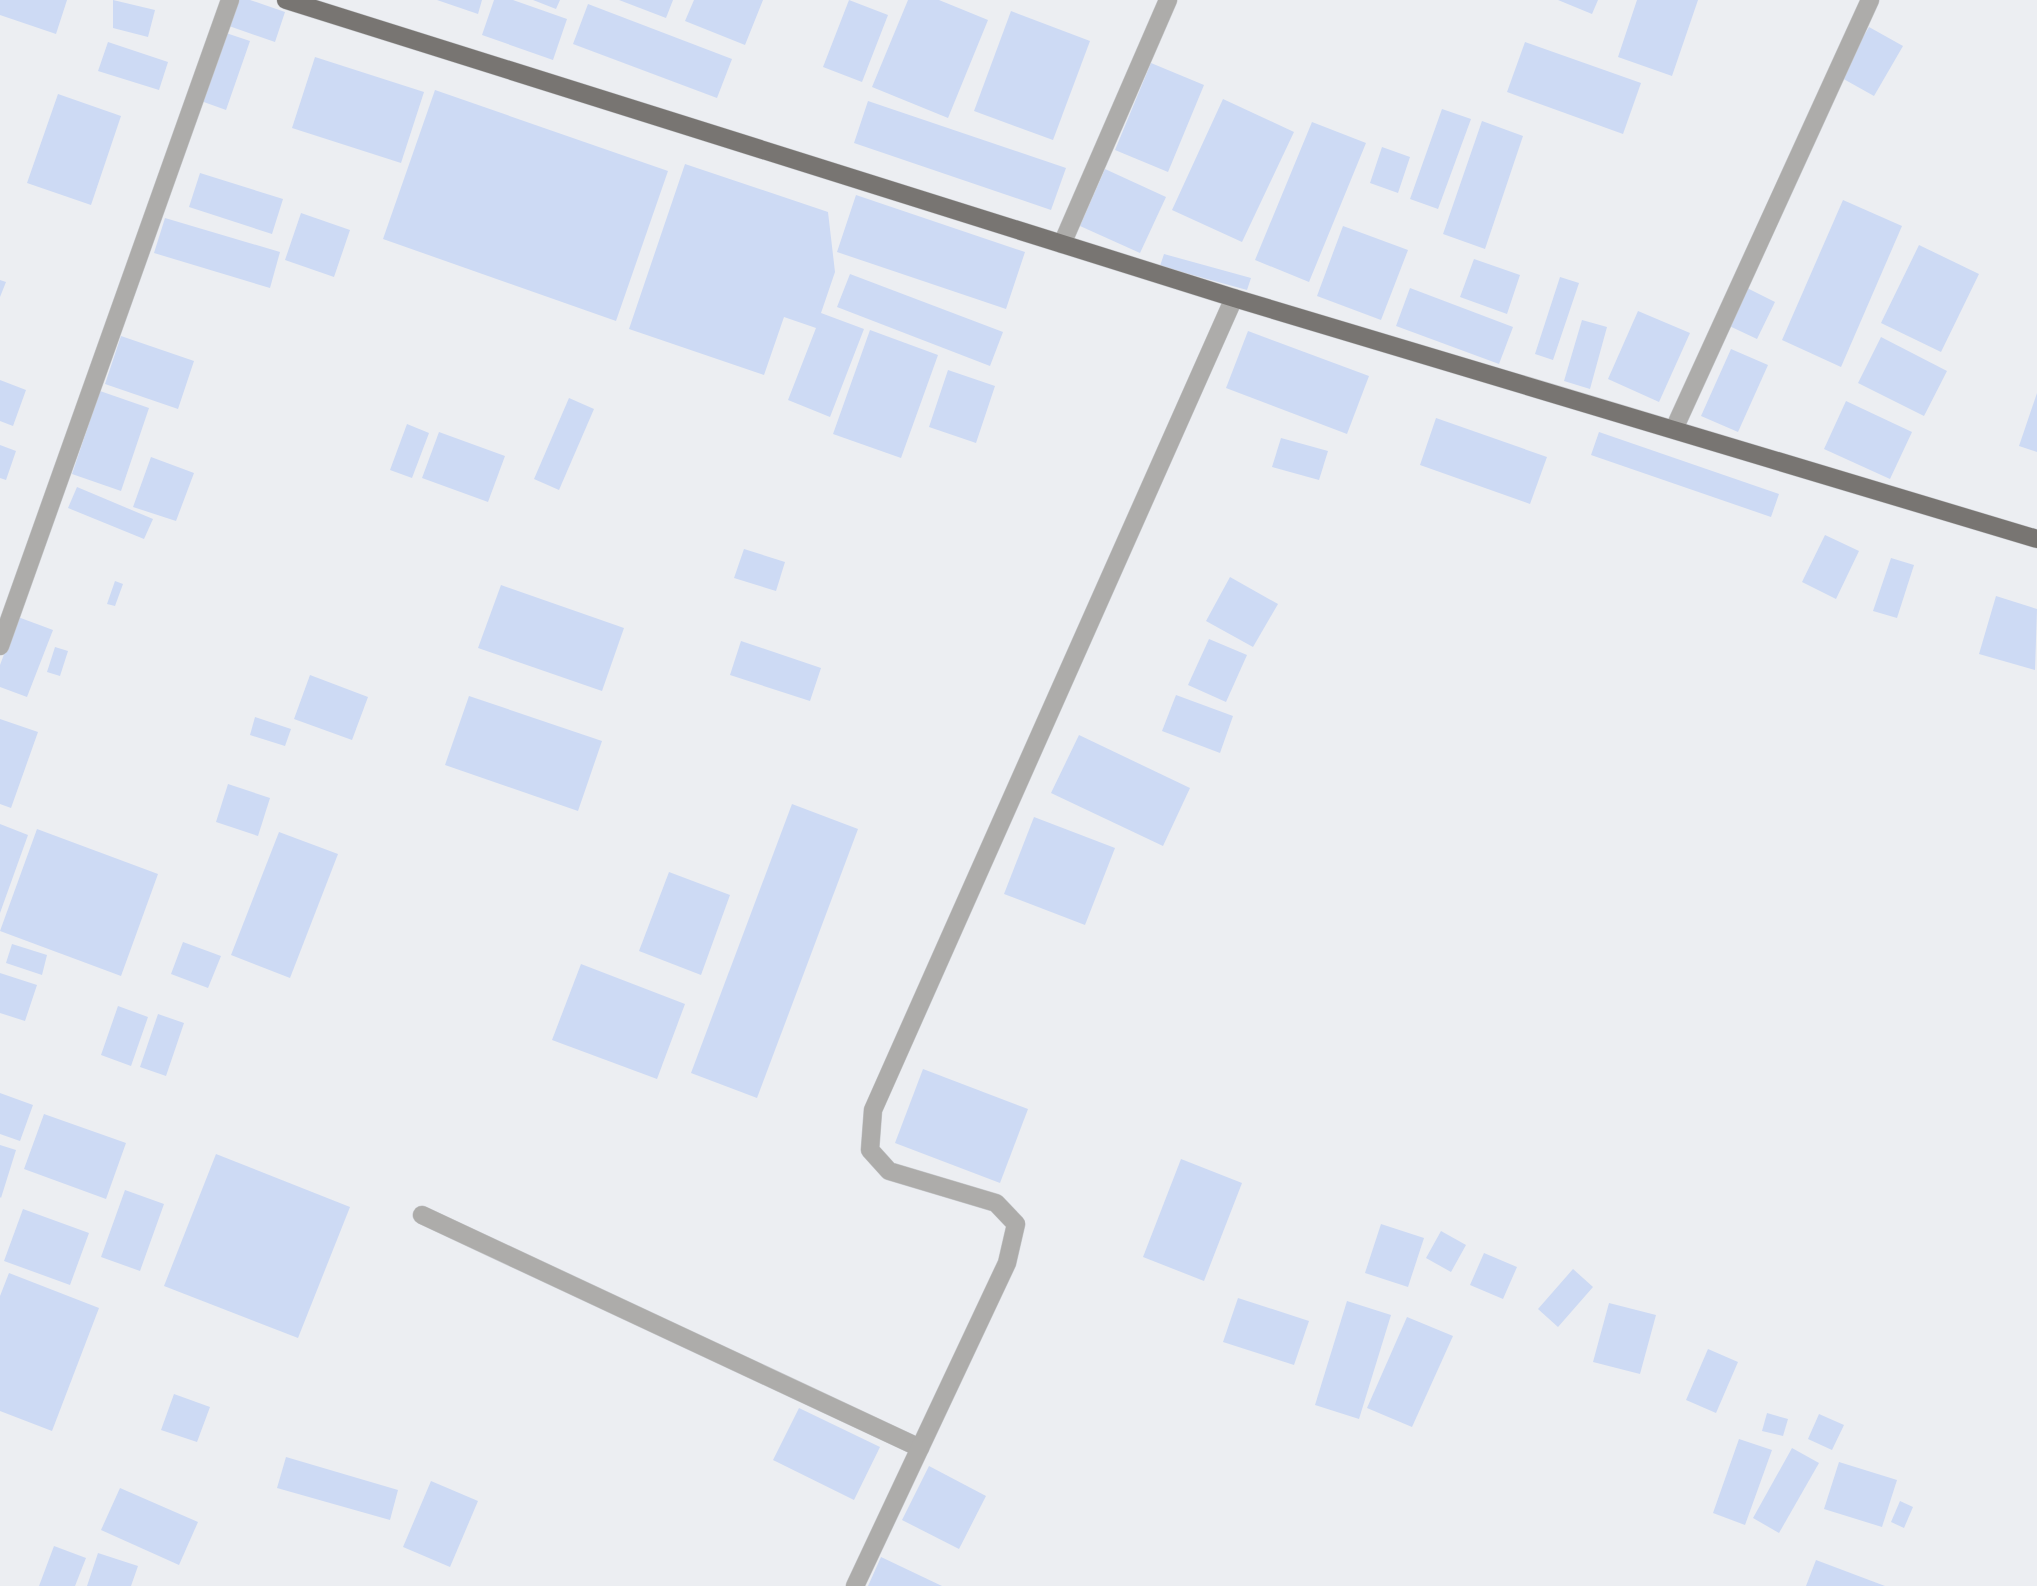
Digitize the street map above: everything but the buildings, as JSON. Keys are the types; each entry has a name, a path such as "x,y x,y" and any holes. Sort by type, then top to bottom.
{"main road":[{"path":"286,0 1234,298 2037,539"}],"street":[{"path":"0,646 230,0"},
{"path":"1062,244 1168,0"},
{"path":"1674,429 1870,0"},
{"path":"855,1586 1007,1263 1016,1224 996,1203 889,1171 870,1150 873,1110 1234,298"},
{"path":"422,1215 920,1448"}]}
